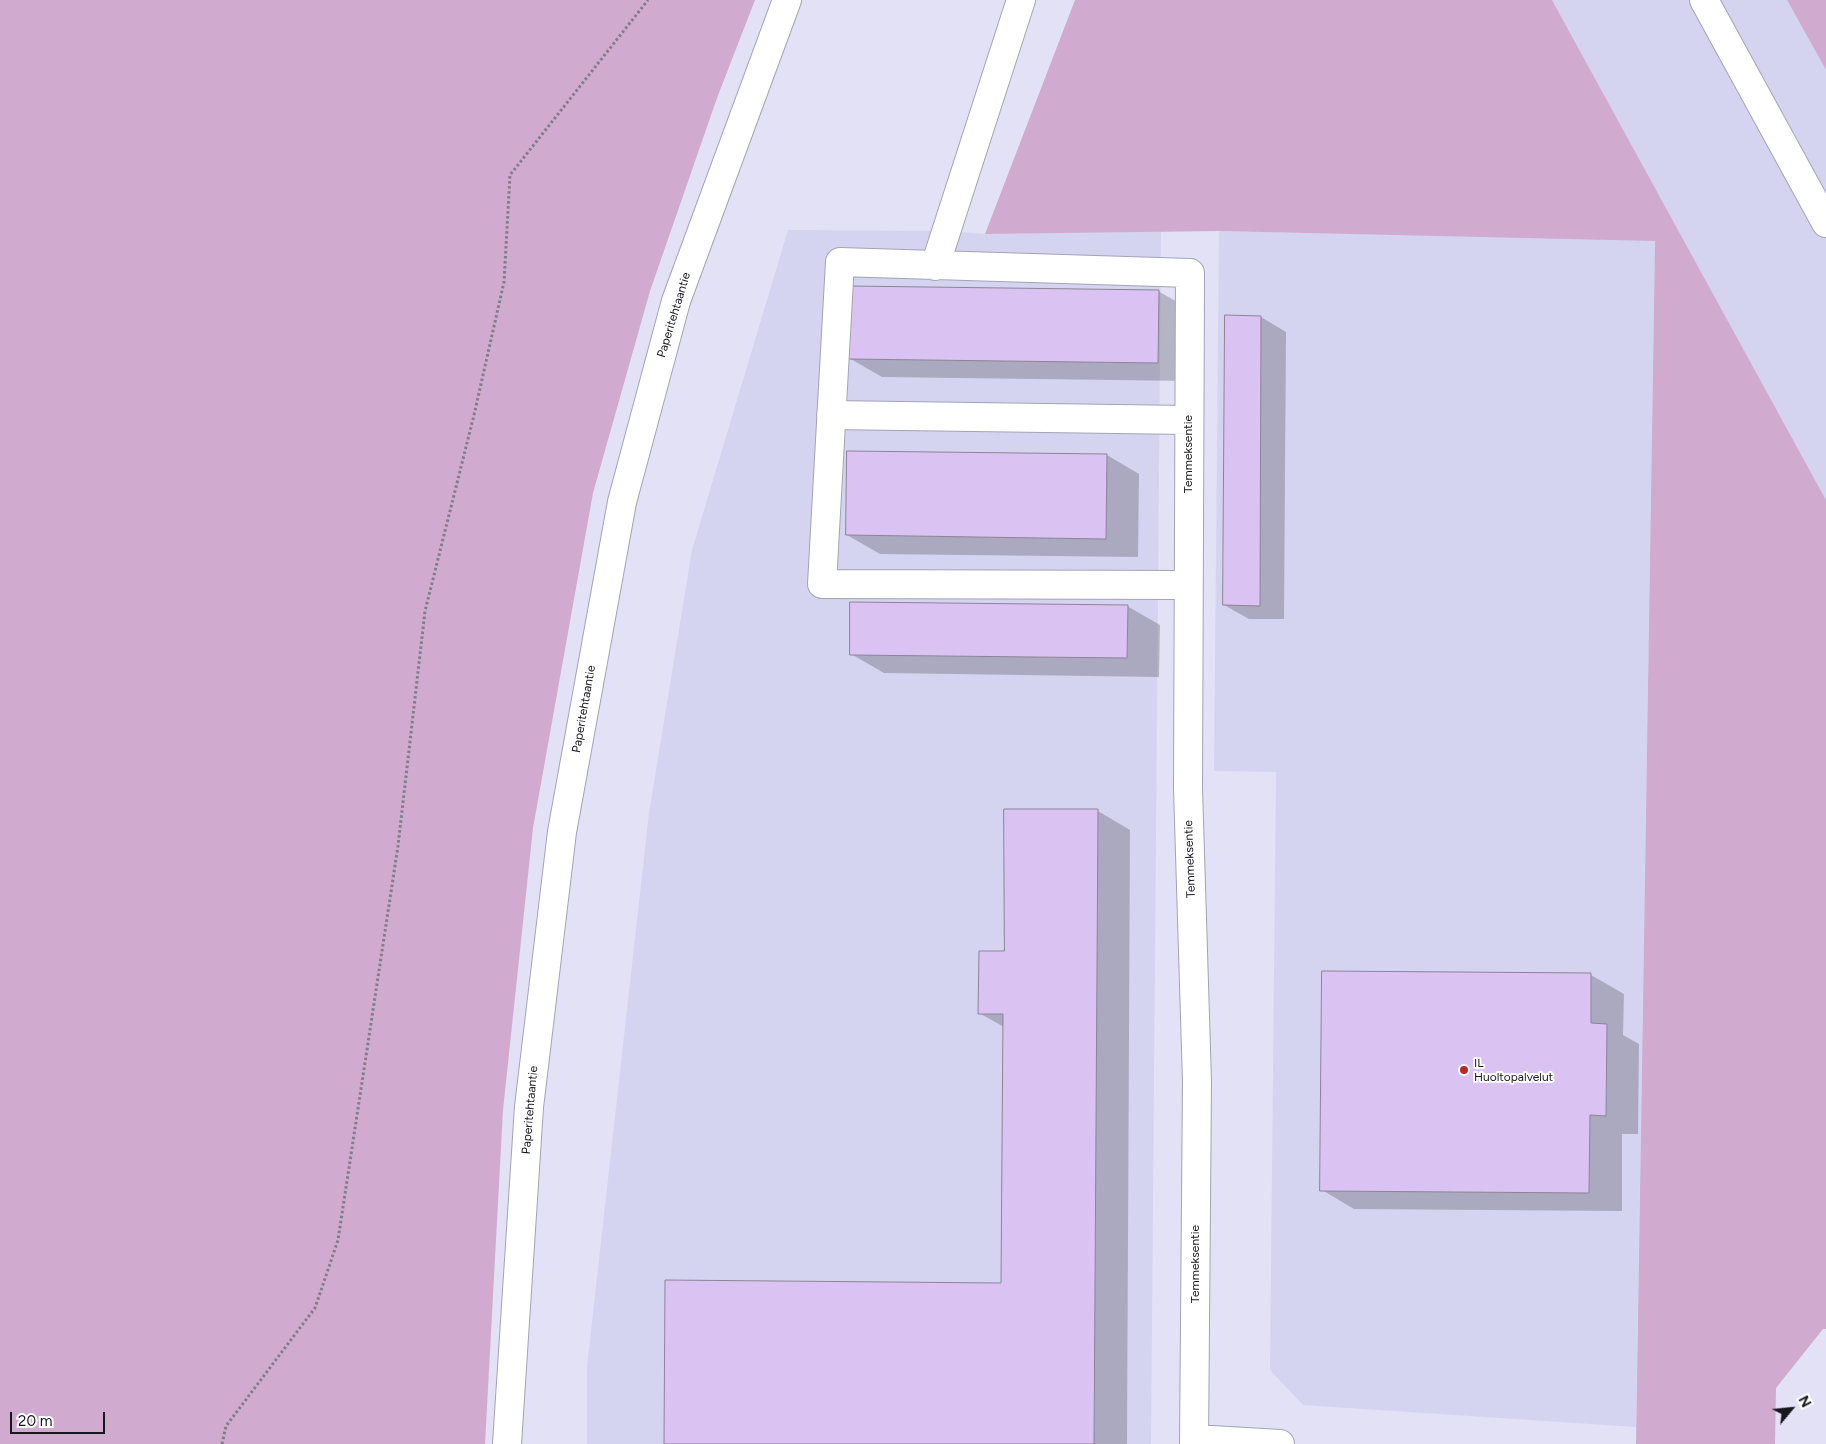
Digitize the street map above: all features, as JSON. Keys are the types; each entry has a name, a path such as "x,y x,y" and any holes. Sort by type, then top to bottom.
{"street":[{"name":"Paperitehtaantie","path":"507,1444 530,1107 562,832 621,512 676,300 787,0"},
{"path":"1021,0 935,266 840,262 822,584 1188,585"},
{"path":"1704,0 1826,222"},
{"name":"Temmeksentie","path":"935,266 1190,273 1188,788 1196,1082 1194,1441"},
{"path":"831,415 1188,420"},
{"path":"1194,1441 1280,1444"}],"path":[{"path":"222,1444 226,1426 315,1308 338,1240 398,846 425,611 474,415 504,282 510,175 648,0"}],"shaded area":[{"path":"0,0 755,0 717,98 650,291 593,493 533,828 503,1110 485,1444 0,1444"},
{"path":"1075,0 1552,0 1826,500 1826,1329 1823,1329 1776,1388 1775,1444 1636,1444 1655,241 1219,231 985,234"},
{"path":"1552,0 1787,0 1826,70 1826,500"},
{"path":"1787,0 1826,0 1826,70"},
{"path":"788,230 947,231 985,234 1161,231 1151,1444 587,1444 587,1367 649,813 692,550"},
{"path":"1219,231 1655,240 1636,1427 1303,1405 1270,1370 1276,772 1214,771"}],"building":[{"path":"849,286 1159,290 1158,363 848,359"},
{"path":"1225,315 1261,316 1260,606 1223,605"},
{"path":"847,451 1107,454 1106,539 846,535"},
{"path":"850,602 1128,605 1127,658 850,655"},
{"path":"1004,809 1098,809 1094,1444 664,1444 665,1280 1001,1283 1003,1014 978,1014 979,951 1004,951"},
{"name":"IL Huoltopalvelut","path":"1322,971 1591,973 1591,1023 1607,1024 1606,1116 1590,1115 1589,1193 1320,1191"}],"place":[{"name":"IL Huoltopalvelut","path":"1464,1070"}]}
